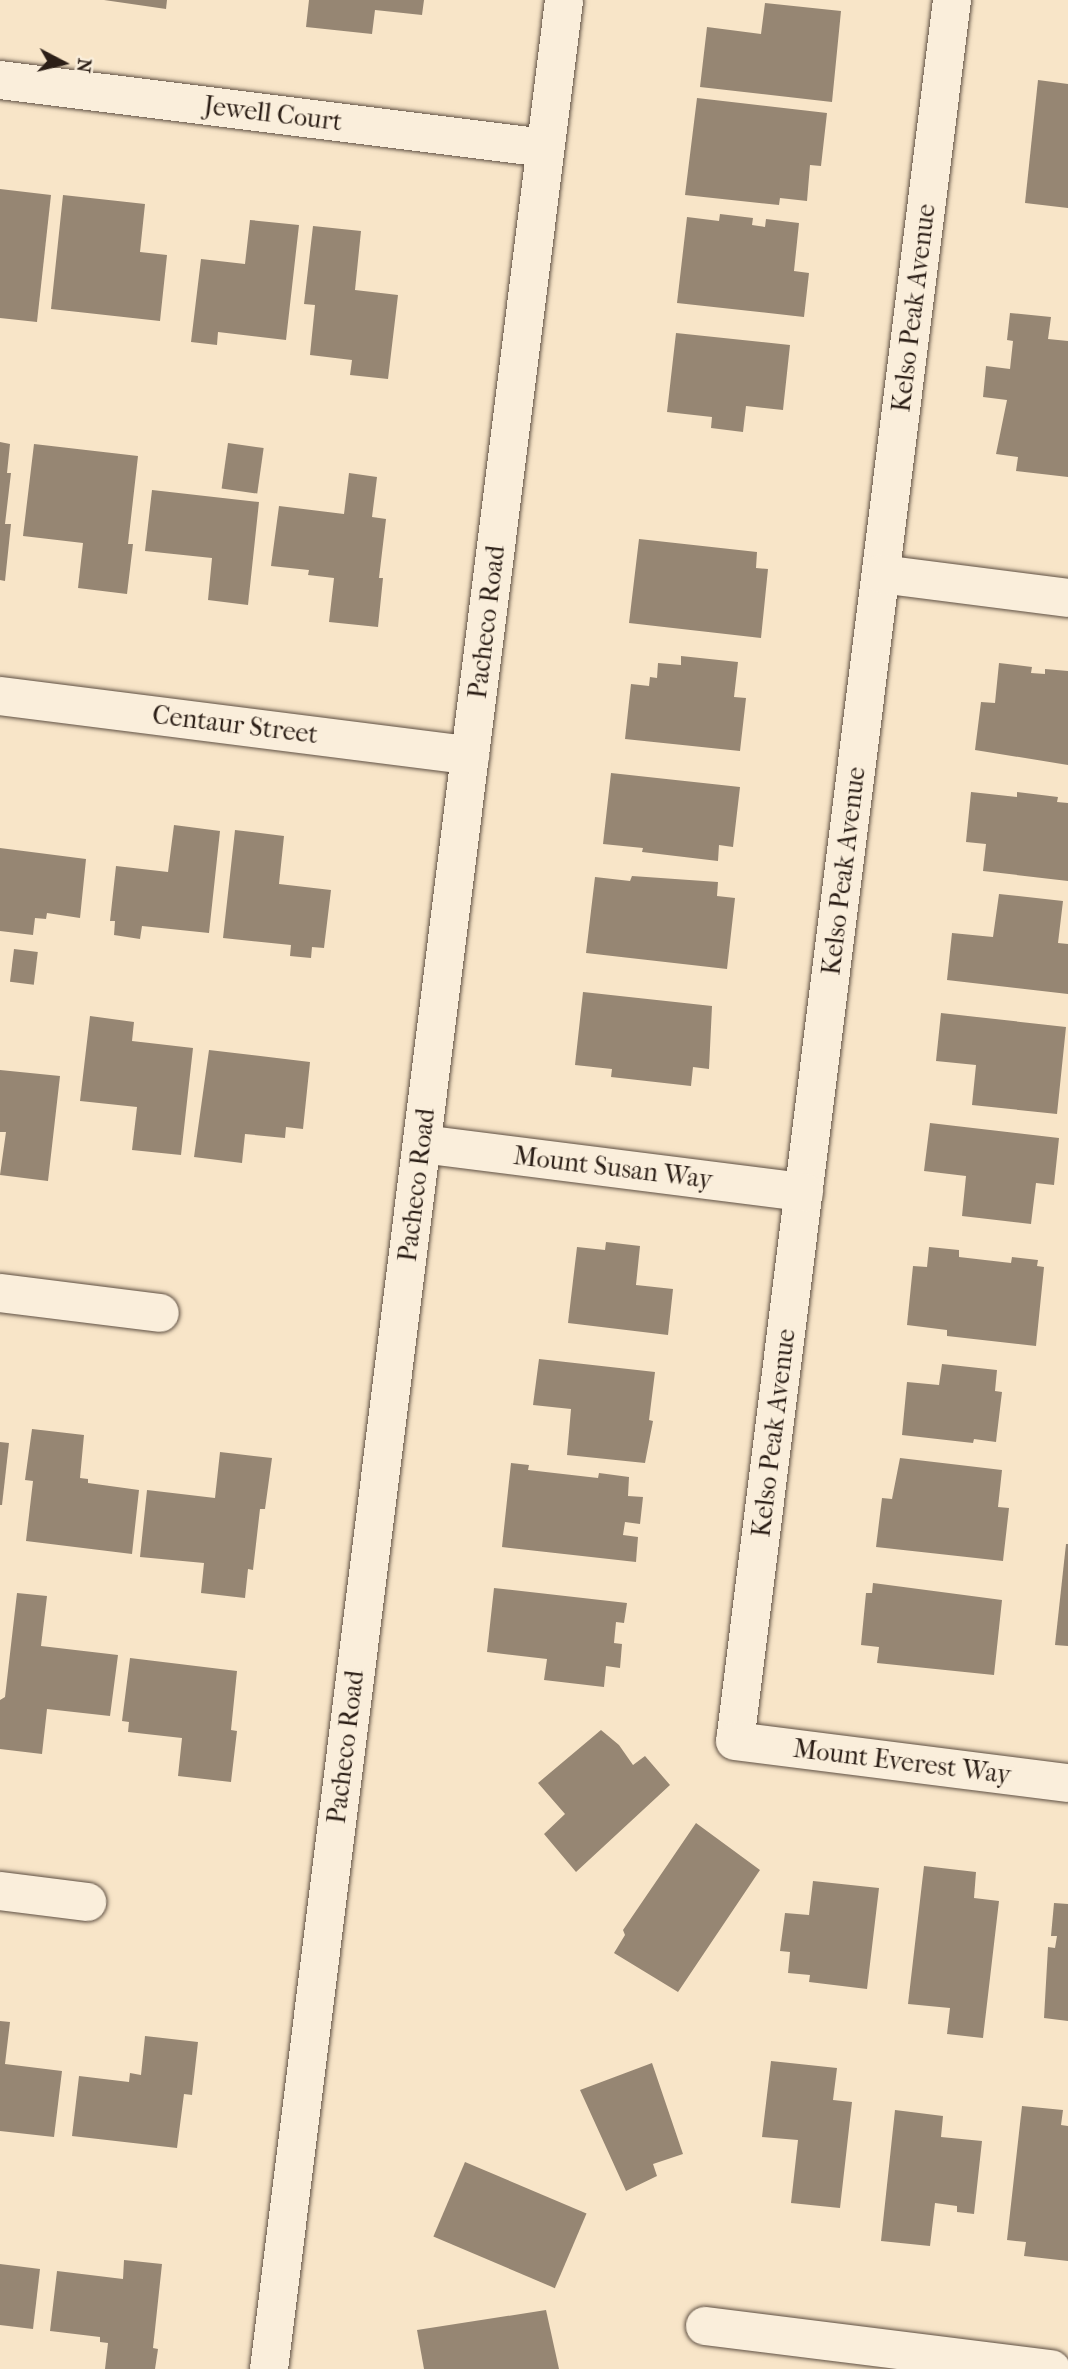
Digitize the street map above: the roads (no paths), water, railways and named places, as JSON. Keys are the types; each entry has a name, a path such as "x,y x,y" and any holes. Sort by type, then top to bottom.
{"street":[{"name":"Pacheco Road","path":"269,2369 564,0"},
{"name":"Kelso Peak Avenue","path":"735,1741 952,0"},
{"name":"Jewell Court","path":"0,80 545,148"},
{"path":"881,574 1068,598"},
{"name":"Centaur Street","path":"0,696 470,755"},
{"name":"Mount Susan Way","path":"422,1144 804,1192"},
{"path":"0,1293 160,1313"},
{"name":"Mount Everest Way","path":"735,1741 1068,1783"},
{"path":"0,1891 87,1902"},
{"path":"705,2326 1051,2369"}]}
